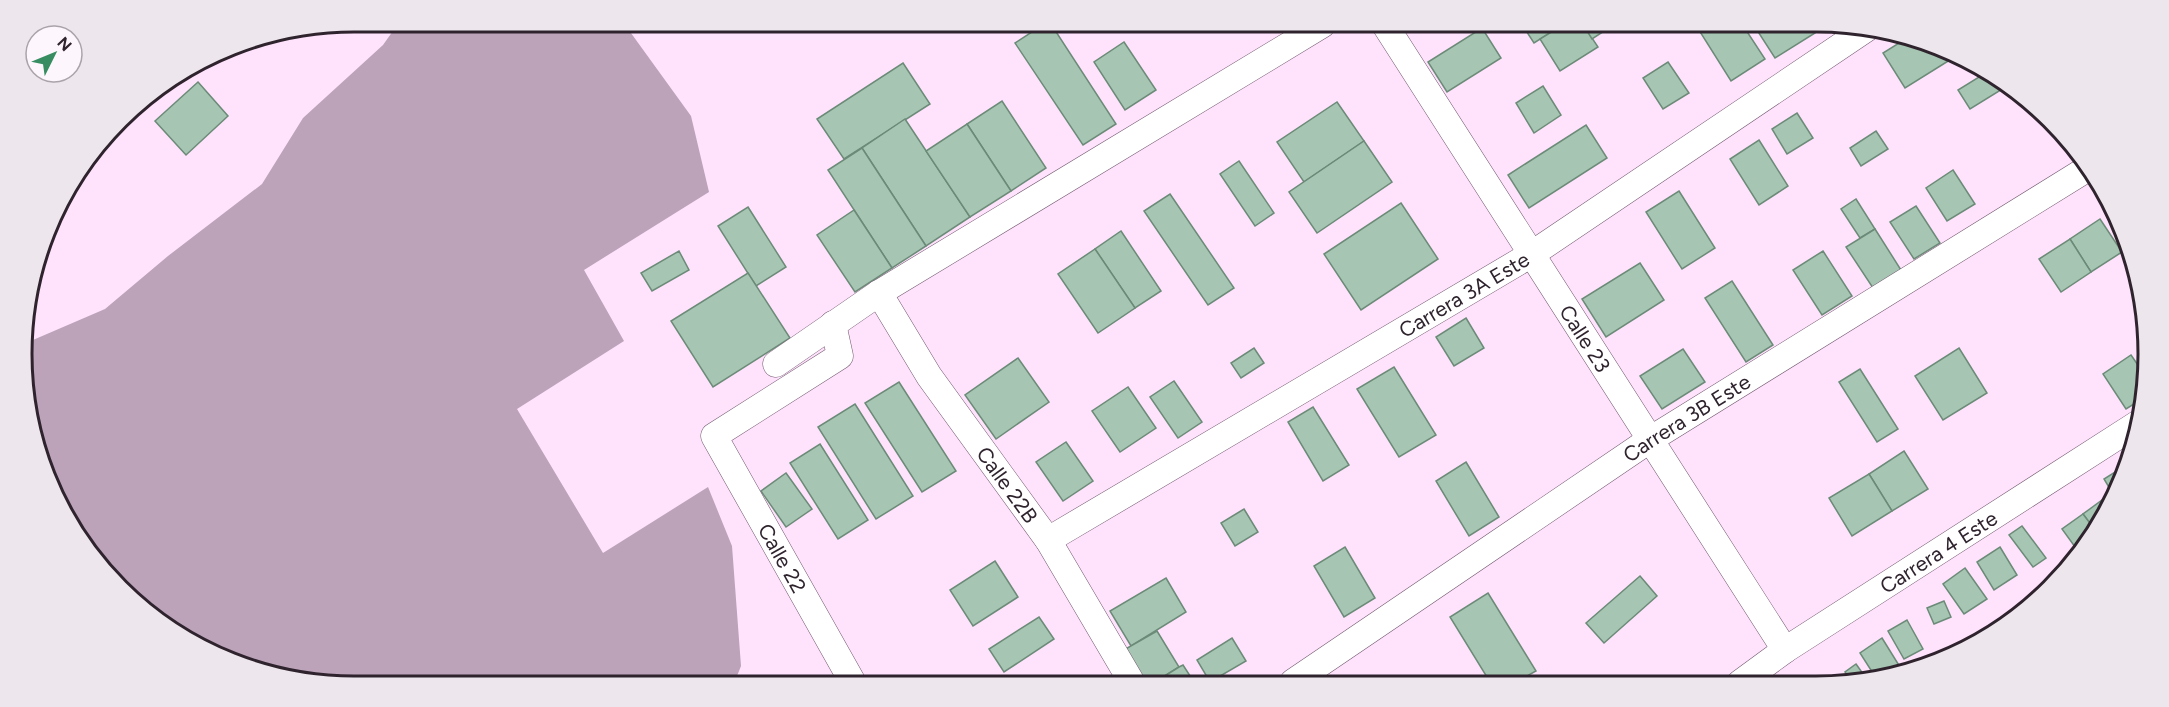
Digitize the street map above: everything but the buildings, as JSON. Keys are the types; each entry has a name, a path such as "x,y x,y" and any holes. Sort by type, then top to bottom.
{"street":[{"path":"776,364 879,293 1310,32"},
{"name":"Calle 23","path":"1389,32 1785,651"},
{"name":"Carrera 3A Este","path":"1048,540 1532,254 1858,34"},
{"name":"Carrera 3B Este","path":"1302,676 1651,439 2081,172"},
{"name":"Calle 22B","path":"879,293 929,376 1048,540 1128,676"},
{"name":"Calle 22","path":"833,324 840,356 714,436 849,676"},
{"name":"Carrera 4 Este","path":"1750,676 2128,429"}],"shaded area":[{"path":"392,32 630,32 691,116 709,192 584,270 624,341 517,409 603,553 708,487 732,546 741,666 737,676 354,676 311,673 270,665 211,642 157,609 111,566 75,514 56,477 42,437 34,396 32,340 105,309 168,256 262,184 303,118 383,45"}]}
